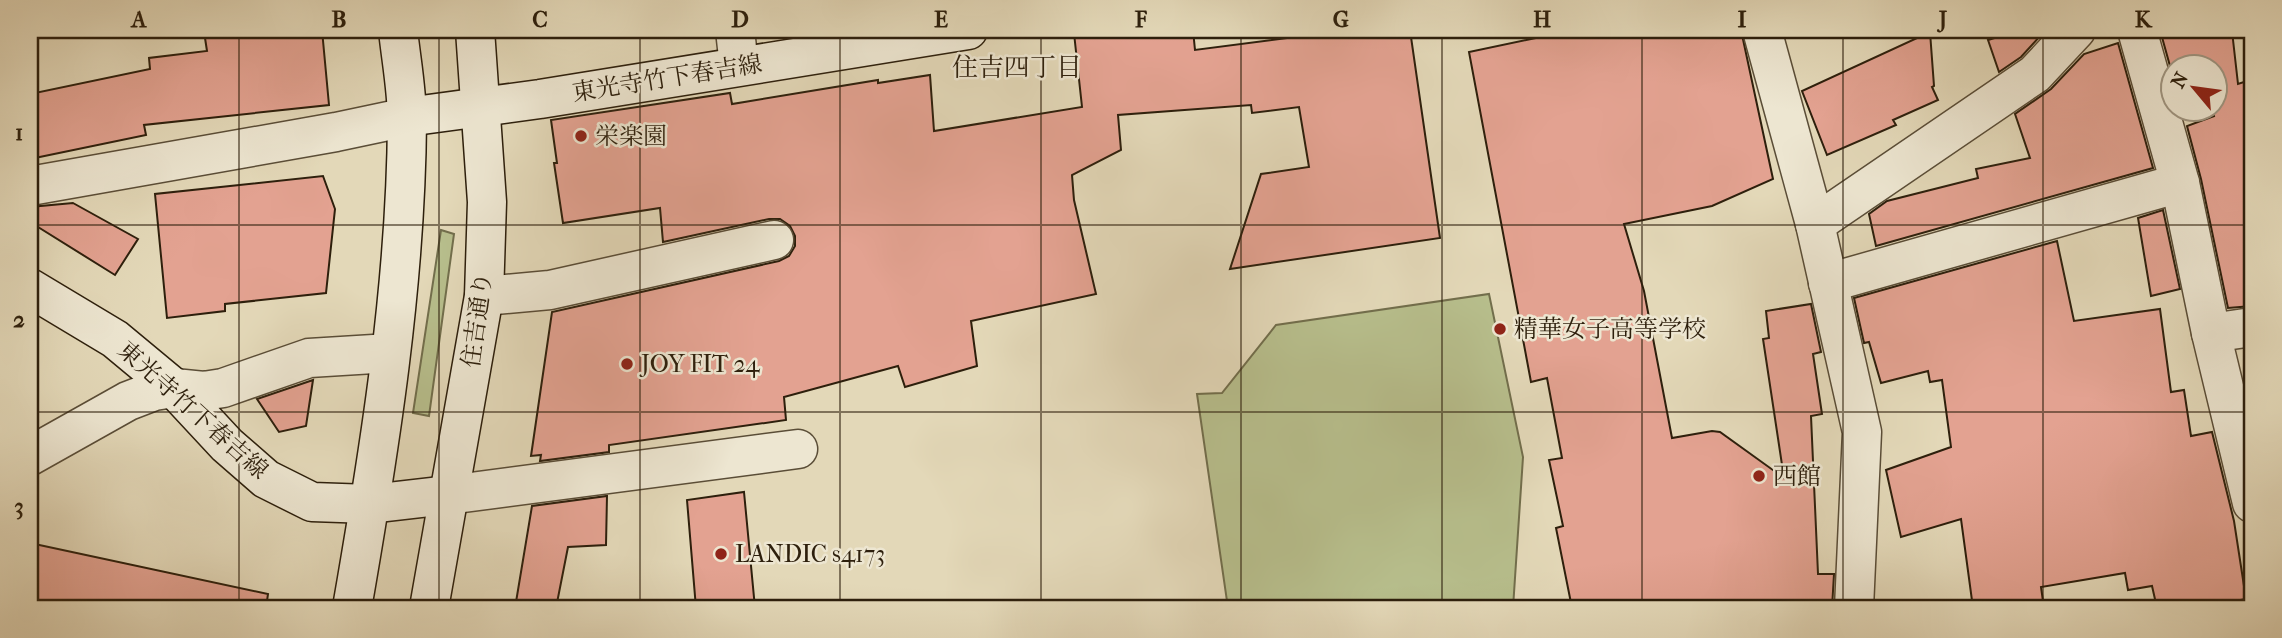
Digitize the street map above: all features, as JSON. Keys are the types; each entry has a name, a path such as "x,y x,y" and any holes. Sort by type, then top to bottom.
{"street":[{"path":"352,608 370,504 390,353 404,206 407,117 398,30"},
{"name":"住吉通り","path":"429,608 484,296 487,201 475,30"},
{"name":"東光寺竹下春吉線","path":"30,186 337,132 407,117 482,108 737,48 968,30"},
{"path":"1762,30 1815,225 1862,432 1854,608"},
{"path":"1815,225 2035,74 2076,30"},
{"path":"2137,30 2180,184 2211,333 2252,503"},
{"path":"1828,283 2180,184"},
{"path":"484,296 550,290 774,240"},
{"name":"東光寺竹下春吉線","path":"30,288 115,339 174,388 227,445 266,479 312,502 370,504 798,449"},
{"path":"2211,333 2252,327"},
{"path":"30,456 128,401 154,391 174,388 204,391 223,388 309,358 390,353"}],"green space":[{"path":"441,230 454,234 429,416 413,413"},
{"path":"1489,294 1523,457 1513,608 1228,608 1197,394 1222,393 1276,325"}],"building":[{"path":"274,30 322,30 329,105 144,125 146,135 30,159 30,94 150,69 149,58 207,51 205,38"},
{"path":"1193,30 1195,50 1288,38 1287,30 1410,30 1440,238 1230,269 1261,174 1309,167 1299,107 1252,113 1251,105 1118,115 1121,150 1072,175 1074,200 1096,294 971,321 977,366 905,387 898,366 784,397 786,420 609,445 609,452 540,461 541,455 531,456 552,312 779,261 789,256 795,246 795,236 790,226 780,219 769,219 663,242 660,208 563,223 551,120 730,93 732,104 878,80 878,83 930,75 934,131 1082,107 1074,33 1110,31 1111,36"},
{"path":"1559,30 1741,30 1773,179 1712,206 1624,224 1644,291 1672,438 1720,432 1784,478 1763,339 1769,338 1766,311 1811,304 1821,352 1813,354 1822,414 1811,416 1818,574 1834,574 1832,608 1572,608 1556,528 1563,526 1549,460 1562,458 1547,378 1531,382 1469,52 1560,33"},
{"path":"2021,30 2040,30 2041,35 2021,57 1999,72 1988,40"},
{"path":"2160,30 2209,30 2210,33 2232,31 2238,84 2247,81 2252,100 2252,125 2245,127 2252,165 2252,306 2228,308 2187,126 2198,122 2230,122 2230,52 2166,52"},
{"path":"1930,32 1932,87 1938,100 1893,120 1896,125 1827,155 1802,91"},
{"path":"2118,43 2153,168 1876,246 1869,214 1887,201 1978,178 1976,169 2030,158 2015,114 2051,89 2084,54"},
{"path":"323,176 335,209 326,293 225,304 225,311 167,318 155,194"},
{"path":"73,203 138,239 115,275 30,222 30,207"},
{"path":"2163,210 2180,289 2151,296 2138,218"},
{"path":"2057,241 2074,321 2160,309 2171,392 2184,390 2191,436 2212,432 2234,521 2246,599 2194,608 2157,608 2152,586 2128,590 2125,573 2041,587 2044,608 1973,608 1961,519 1901,537 1886,470 1951,447 1942,380 1930,382 1928,371 1881,383 1869,342 1864,343 1854,298"},
{"path":"313,380 306,426 279,432 257,399"},
{"name":"LANDIC s4173","path":"744,492 755,608 696,608 687,500"},
{"path":"607,496 606,545 568,547 556,608 515,608 532,506"},
{"path":"30,543 268,594 266,608 30,608"}],"place":[{"name":"栄楽園","path":"581,136"},
{"name":"精華女子高等学校","path":"1500,329"},
{"name":"JOY FIT 24","path":"627,364"},
{"name":"西館","path":"1759,476"},
{"name":"LANDIC s4173","path":"721,554"}],"district":[{"name":"住吉四丁目","path":"1017,67"}]}
